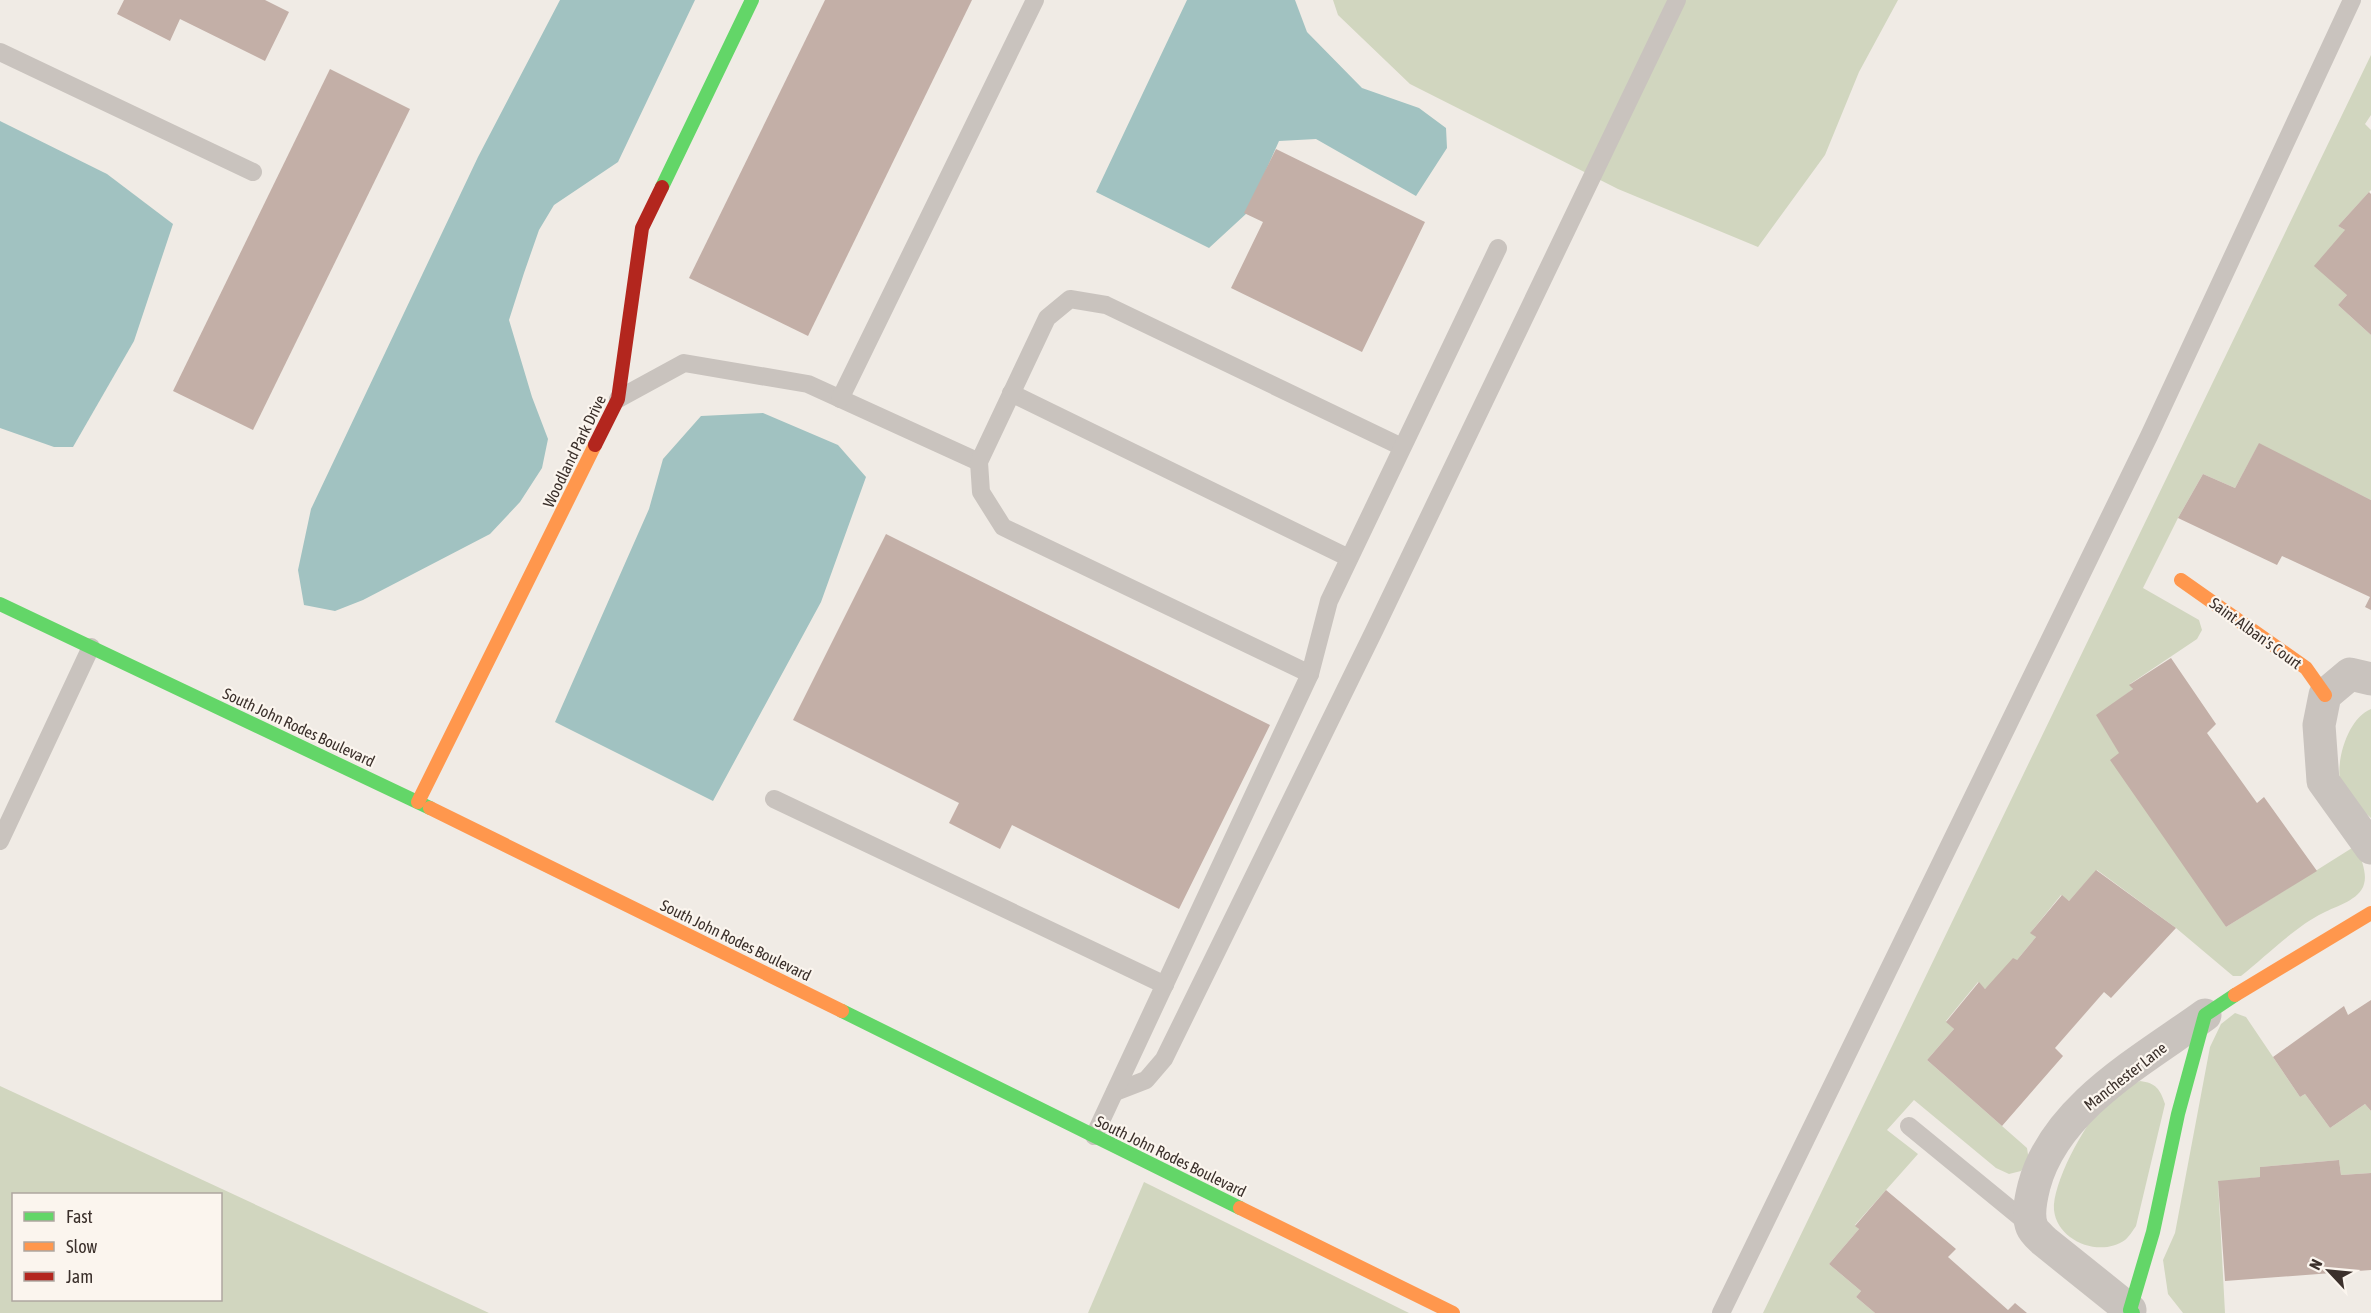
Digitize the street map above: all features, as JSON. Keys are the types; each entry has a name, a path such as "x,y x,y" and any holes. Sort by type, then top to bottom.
{"main road":[{"name":"Woodland Park Drive","path":"418,802 618,399 642,228 752,0"},
{"name":"Saint Alban's Court","path":"2181,580 2306,668 2325,695"},
{"name":"South John Rodes Boulevard","path":"0,604 418,802 1453,1313"},
{"name":"Manchester Lane","path":"2131,1312 2153,1232 2178,1114 2205,1015 2259,979 2371,913"}],"street":[{"path":"2371,679 2350,674 2325,695 2319,725 2323,781 2371,848"},
{"name":"Manchester Lane","path":"2131,1312 2044,1241 2032,1227 2031,1199 2039,1167 2071,1118 2099,1092 2205,1015"}],"lane":[{"path":"840,399 1035,0"},
{"path":"1115,1092 1146,1080 1164,1059 1379,621 1677,0"},
{"path":"1721,1313 2149,436 2352,0"},
{"path":"0,52 253,172"},
{"path":"1094,1136 1310,674 1329,601 1498,248"},
{"path":"1310,674 1003,527 981,492 979,462 1047,318 1070,299 1106,305 1402,447"},
{"path":"618,399 684,363 808,384 979,462"},
{"path":"1011,393 1349,558"},
{"path":"0,841 91,647"},
{"path":"774,799 1165,985"},
{"path":"1909,1126 2032,1227"}],"green space":[{"path":"1333,0 1898,0 1859,72 1825,155 1758,247 1618,189 1410,84 1338,15"},
{"path":"2371,55 2371,115 2365,124 2371,130 2371,190 2338,226 2345,230 2347,295 2338,305 2371,335 2371,500 2259,444 2235,488 2203,474 2143,588 2199,620 2202,630 2197,639 2130,684 2133,689 2097,716 2226,927 2352,848 2359,852 2364,868 2365,880 2362,890 2353,898 2302,926 2241,976 2233,976 2176,928 2097,870 2069,901 2061,895 2031,932 2036,937 2017,960 1985,989 1978,982 1946,1021 1954,1029 1927,1060 2027,1148 2029,1161 2021,1171 2009,1174 1996,1168 1914,1100 1887,1130 1918,1154 1855,1225 1859,1229 1829,1264 1861,1291 1856,1297 1875,1313 1763,1313"},
{"path":"2371,709 2371,818 2343,792 2339,770 2349,733 2362,714"},
{"path":"2235,1013 2246,1017 2300,1097 2305,1094 2330,1128 2365,1104 2371,1111 2371,1173 2341,1175 2339,1160 2260,1167 2260,1177 2218,1182 2225,1313 2183,1313 2168,1294 2163,1260 2175,1233 2210,1047 2221,1024"},
{"path":"2140,1081 2150,1083 2157,1088 2165,1104 2136,1226 2126,1239 2115,1245 2092,1247 2071,1238 2057,1221 2054,1210 2058,1185 2078,1141 2102,1107"},
{"path":"0,1086 489,1313 0,1313"},
{"path":"1144,1182 1409,1313 1088,1313"}],"water":[{"path":"560,0 695,0 618,162 554,205 539,230 524,273 509,320 532,397 548,439 542,468 520,502 490,534 363,600 335,611 304,605 298,570 311,509 478,157"},
{"path":"1187,0 1295,0 1307,32 1362,88 1419,108 1446,128 1447,148 1416,196 1316,139 1279,141 1247,213 1209,248 1096,192"},
{"path":"0,121 107,174 173,224 134,341 73,447 54,447 0,428"},
{"path":"763,413 838,445 866,477 821,602 713,801 555,722 649,509 663,459 701,416"}],"building":[{"path":"124,0 265,0 289,12 265,61 180,19 170,41 117,14"},
{"path":"825,0 972,0 808,336 689,278"},
{"path":"330,69 410,109 253,430 173,391"},
{"path":"1276,149 1425,222 1362,352 1231,288 1263,222 1244,213"},
{"path":"2369,192 2371,194 2371,335 2338,305 2347,295 2314,266 2345,230 2338,226"},
{"path":"2259,443 2371,500 2371,610 2365,607 2370,597 2282,556 2277,565 2178,518 2203,474 2235,488"},
{"path":"886,534 1270,725 1179,909 1012,825 1000,849 949,823 959,803 793,720"},
{"path":"2171,658 2216,724 2207,733 2257,803 2264,797 2317,871 2226,927 2110,760 2119,753 2096,715 2133,689 2129,685"},
{"path":"2096,870 2176,928 2111,998 2104,992 2055,1048 2063,1056 2002,1126 1927,1060 1954,1029 1946,1022 1979,982 1985,989 2013,958 2017,960 2036,937 2030,933 2062,895 2069,901"},
{"path":"2371,1000 2371,1111 2365,1104 2330,1128 2305,1094 2300,1097 2273,1057 2344,1006 2348,1015"},
{"path":"2339,1160 2341,1175 2371,1173 2371,1270 2225,1281 2218,1181 2260,1177 2260,1167"},
{"path":"1886,1190 1956,1249 1948,1257 2008,1310 2015,1303 2027,1313 1875,1313 1856,1297 1861,1291 1829,1264 1859,1229 1855,1226"}],"traffic: fast":[{"path":"662,187 752,0"},
{"path":"0,604 430,808"},
{"path":"2133,1313 2130,1310 2153,1232 2178,1114 2205,1015 2235,995"},
{"path":"842,1011 1240,1208"}],"traffic: slow":[{"path":"418,802 595,445"},
{"path":"2181,580 2306,668 2325,695"},
{"path":"430,808 842,1011"},
{"path":"2235,995 2371,913"},
{"path":"1240,1208 1453,1313"}],"traffic: jam":[{"path":"595,445 618,399 642,228 662,187"}]}
